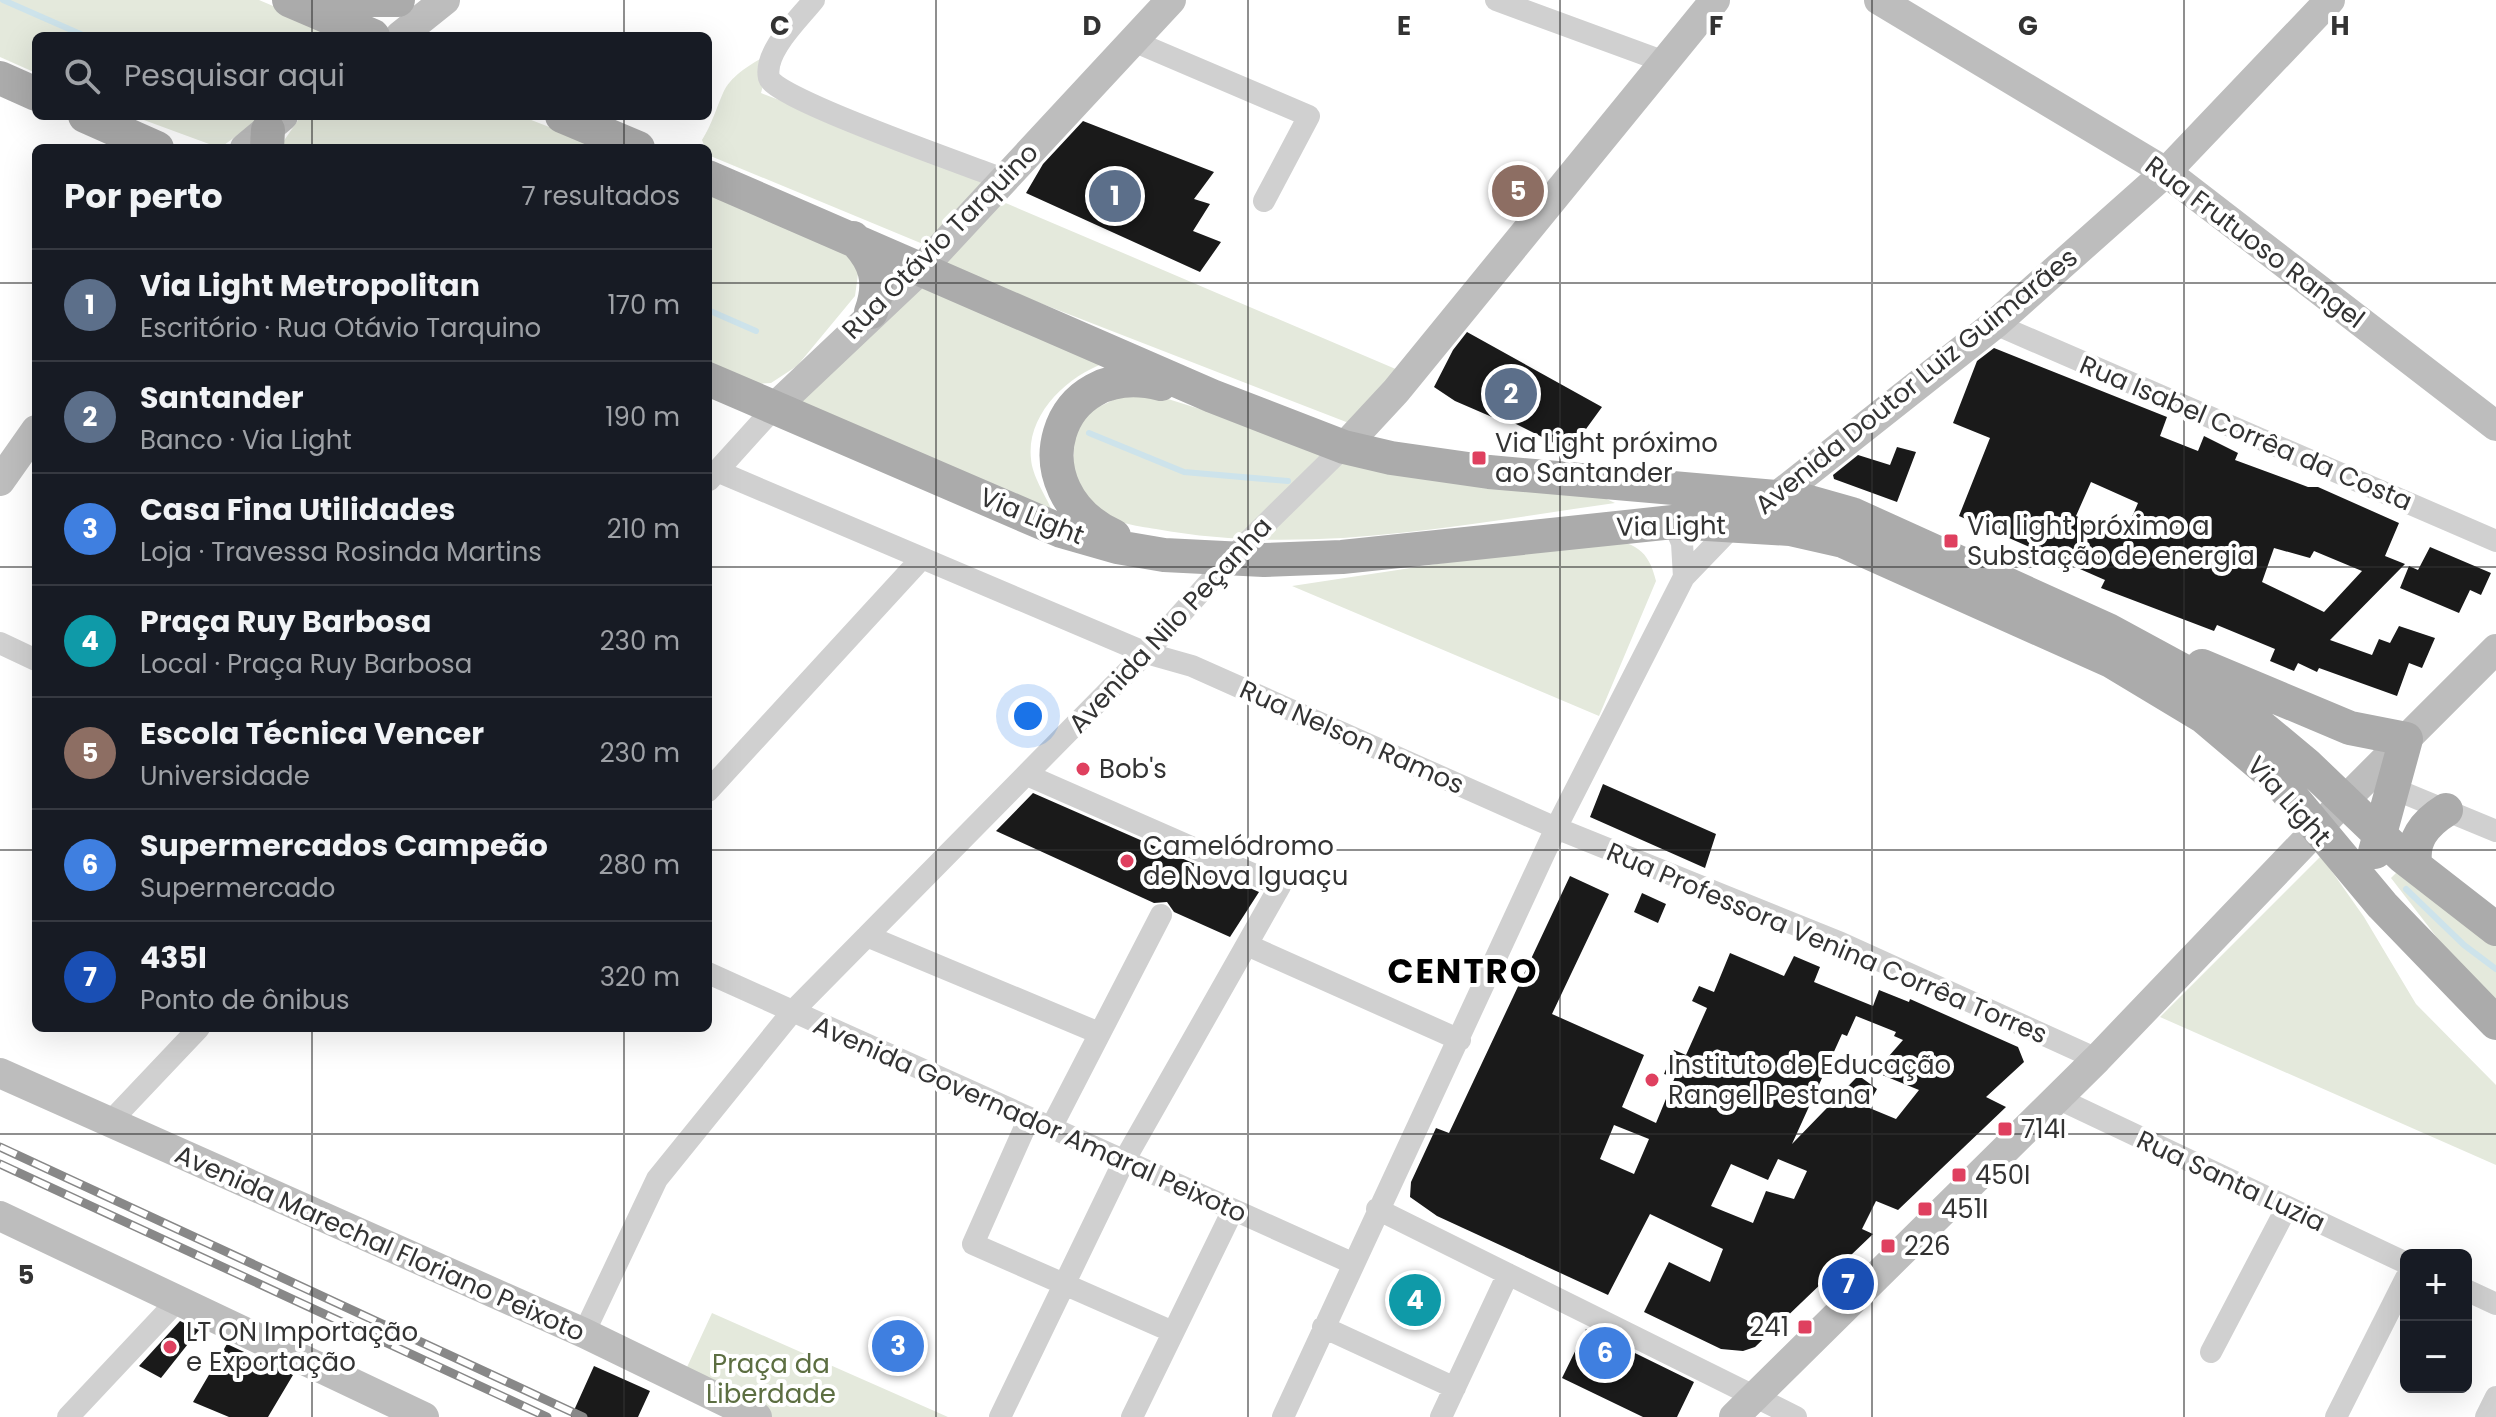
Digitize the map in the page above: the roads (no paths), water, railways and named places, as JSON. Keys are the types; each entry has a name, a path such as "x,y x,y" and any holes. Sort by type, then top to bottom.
{"main road":[{"path":"289,0 364,32"},
{"path":"314,0 398,0"},
{"path":"405,32 445,0"},
{"name":"Rua Otávio Tarquino","path":"775,407 871,312 922,268 1171,0"},
{"name":"Avenida Nilo Peçanha","path":"1344,447 1396,391 1715,0"},
{"name":"Rua Frutuoso Rangel","path":"1879,0 2166,172 2496,426"},
{"name":"Avenida Doutor Luiz Guimarães","path":"1735,524 1779,497 1995,324 2166,172 2330,0"},
{"path":"0,78 32,92"},
{"path":"94,120 148,144"},
{"path":"572,120 628,144"},
{"name":"Via Light","path":"712,179 1212,396 1344,447 1391,458 1489,472 1779,497 1817,503 1852,514 2108,630 2213,687 2264,727 2416,867 2496,929"},
{"path":"853,238 867,253 877,274 878,290 871,312"},
{"path":"1164,555 1103,531 1073,507 1057,468 1061,428 1072,409 1089,392 1119,379 1147,380 1212,396"},
{"name":"Via Light","path":"712,381 1061,531 1117,547 1164,555 1230,559 1342,557 1673,522 1735,524 1818,533 1843,541 2111,661 2204,717 2276,778 2382,905 2496,1023"},
{"path":"0,481 32,436"},
{"path":"1599,480 1639,496 1662,510 1673,522"},
{"path":"2108,630 2251,685 2350,728 2406,739"},
{"path":"1744,1406 2097,1059 2344,801 2496,649"},
{"path":"2382,905 2375,880 2377,833 2406,739"},
{"path":"2416,867 2417,839 2433,818 2446,810"},
{"name":"Avenida Marechal Floriano Peixoto","path":"0,1073 584,1333 757,1417"},
{"path":"1,1217 424,1417"}],"street":[{"path":"814,0 771,60 769,79 773,87 813,106 1003,179"},
{"path":"1496,0 1665,62"},
{"path":"1133,41 1309,116 1264,201"},
{"name":"Rua Isabel Corrêa da Costa","path":"1995,324 2496,541"},
{"name":"Rua Otávio Tarquino","path":"712,476 775,407"},
{"name":"Avenida Nilo Peçanha","path":"584,1333 657,1179 792,1012 1146,653 1230,559 1344,447"},
{"name":"Rua Nelson Ramos","path":"712,476 922,558 1146,653 1192,666 1556,828"},
{"path":"1673,522 1682,543 1684,577"},
{"name":"Avenida Doutor Luiz Guimarães","path":"1283,1417 1556,828 1684,577 1735,524"},
{"path":"712,787 922,558"},
{"path":"0,643 32,658"},
{"path":"1000,1417 1124,1161 1280,886 1027,775"},
{"path":"2392,788 2496,831"},
{"name":"Rua Professora Venina Corrêa Torres","path":"1556,828 1841,943 2097,1059"},
{"path":"1051,1128 1161,915"},
{"path":"867,936 1099,1033"},
{"path":"1247,945 1460,1040"},
{"name":"Avenida Governador Amaral Peixoto","path":"712,975 1352,1263"},
{"path":"109,1123 195,1032"},
{"name":"Rua Santa Luzia","path":"2057,1098 2400,1260"},
{"path":"1029,1118 973,1244 1173,1332"},
{"path":"2211,1352 2287,1207"},
{"path":"1377,1209 1508,1274 1744,1406 1796,1417"},
{"path":"1132,1417 1233,1210"},
{"path":"1441,1417 1508,1274"},
{"path":"2336,1417 2400,1290"},
{"path":"2472,1293 2496,1304"},
{"path":"68,1417 178,1300"},
{"path":"1323,1327 1455,1388"},
{"path":"2486,1417 2496,1397"}],"waterway":[{"path":"3,0 76,32"},
{"path":"712,312 756,331"},
{"path":"1089,433 1184,472 1288,481"},
{"path":"2406,889 2464,945 2496,969"}],"railway":[{"path":"0,1147 583,1417"},
{"path":"0,1164 547,1417"}],"place":[{"name":"Escola Técnica Vencer","path":"1518,191"},
{"name":"Via Light Metropolitan","path":"1115,196"},
{"name":"Santander","path":"1511,394"},
{"name":"Via Light próximo ao Santander","path":"1479,458"},
{"name":"Via light próximo a Substação de energia","path":"1951,541"},
{"name":"Bob's","path":"1083,769"},
{"name":"Camelódromo de Nova Iguaçu","path":"1127,861"},
{"name":"Instituto de Educação Rangel Pestana","path":"1652,1080"},
{"name":"714I","path":"2005,1129"},
{"name":"450I","path":"1959,1175"},
{"name":"451I","path":"1925,1209"},
{"name":"226","path":"1888,1246"},
{"name":"435I","path":"1848,1284"},
{"name":"Praça Ruy Barbosa","path":"1415,1300"},
{"name":"241","path":"1805,1327"},
{"name":"Casa Fina Utilidades","path":"898,1346"},
{"name":"LT ON Importação e Exportação","path":"170,1347"},
{"name":"Supermercados Campeão","path":"1605,1353"}],"district":[{"name":"CENTRO","path":"1463,971"}],"park label":[{"name":"Praça da Liberdade","path":"771,1379"}]}
